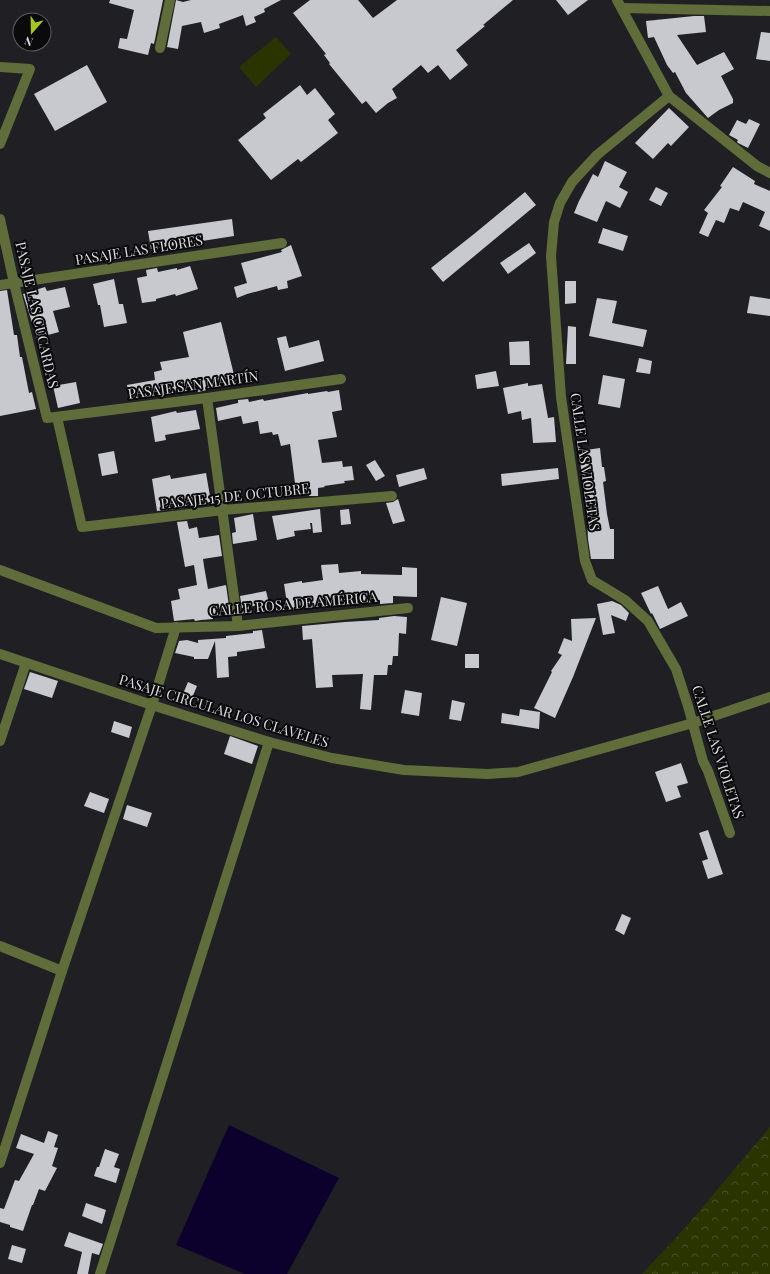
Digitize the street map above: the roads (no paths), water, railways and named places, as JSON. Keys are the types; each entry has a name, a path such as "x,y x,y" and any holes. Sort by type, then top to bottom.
{"street":[{"path":"160,48 170,0"},
{"path":"620,4 770,11"},
{"path":"620,4 669,96 757,166 770,174"},
{"path":"0,67 30,69 0,144"},
{"name":"CALLE LAS VIOLETAS","path":"669,96 597,155 572,182 560,203 554,222 551,256 561,397 585,561 592,580 625,600 648,621 676,669 703,761 730,833"},
{"name":"PASAJE LAS CUCARDAS","path":"0,219 14,283 82,528"},
{"name":"PASAJE LAS FLORES","path":"0,284 282,243"},
{"name":"PASAJE SAN MARTÍN","path":"52,418 341,379"},
{"path":"207,398 238,626"},
{"name":"PASAJE 15 DE OCTUBRE","path":"82,528 222,510 392,496"},
{"name":"CALLE ROSA DE AMÉRICA","path":"0,570 156,628 238,626 408,608"},
{"path":"0,1163 62,971 152,705 176,627"},
{"name":"PASAJE CIRCULAR LOS CLAVELES","path":"0,654 152,705 269,742 332,758 404,770 487,774 518,772 693,723 770,697"},
{"path":"0,741 26,663"},
{"path":"100,1274 269,742"},
{"path":"0,946 62,971"}]}
